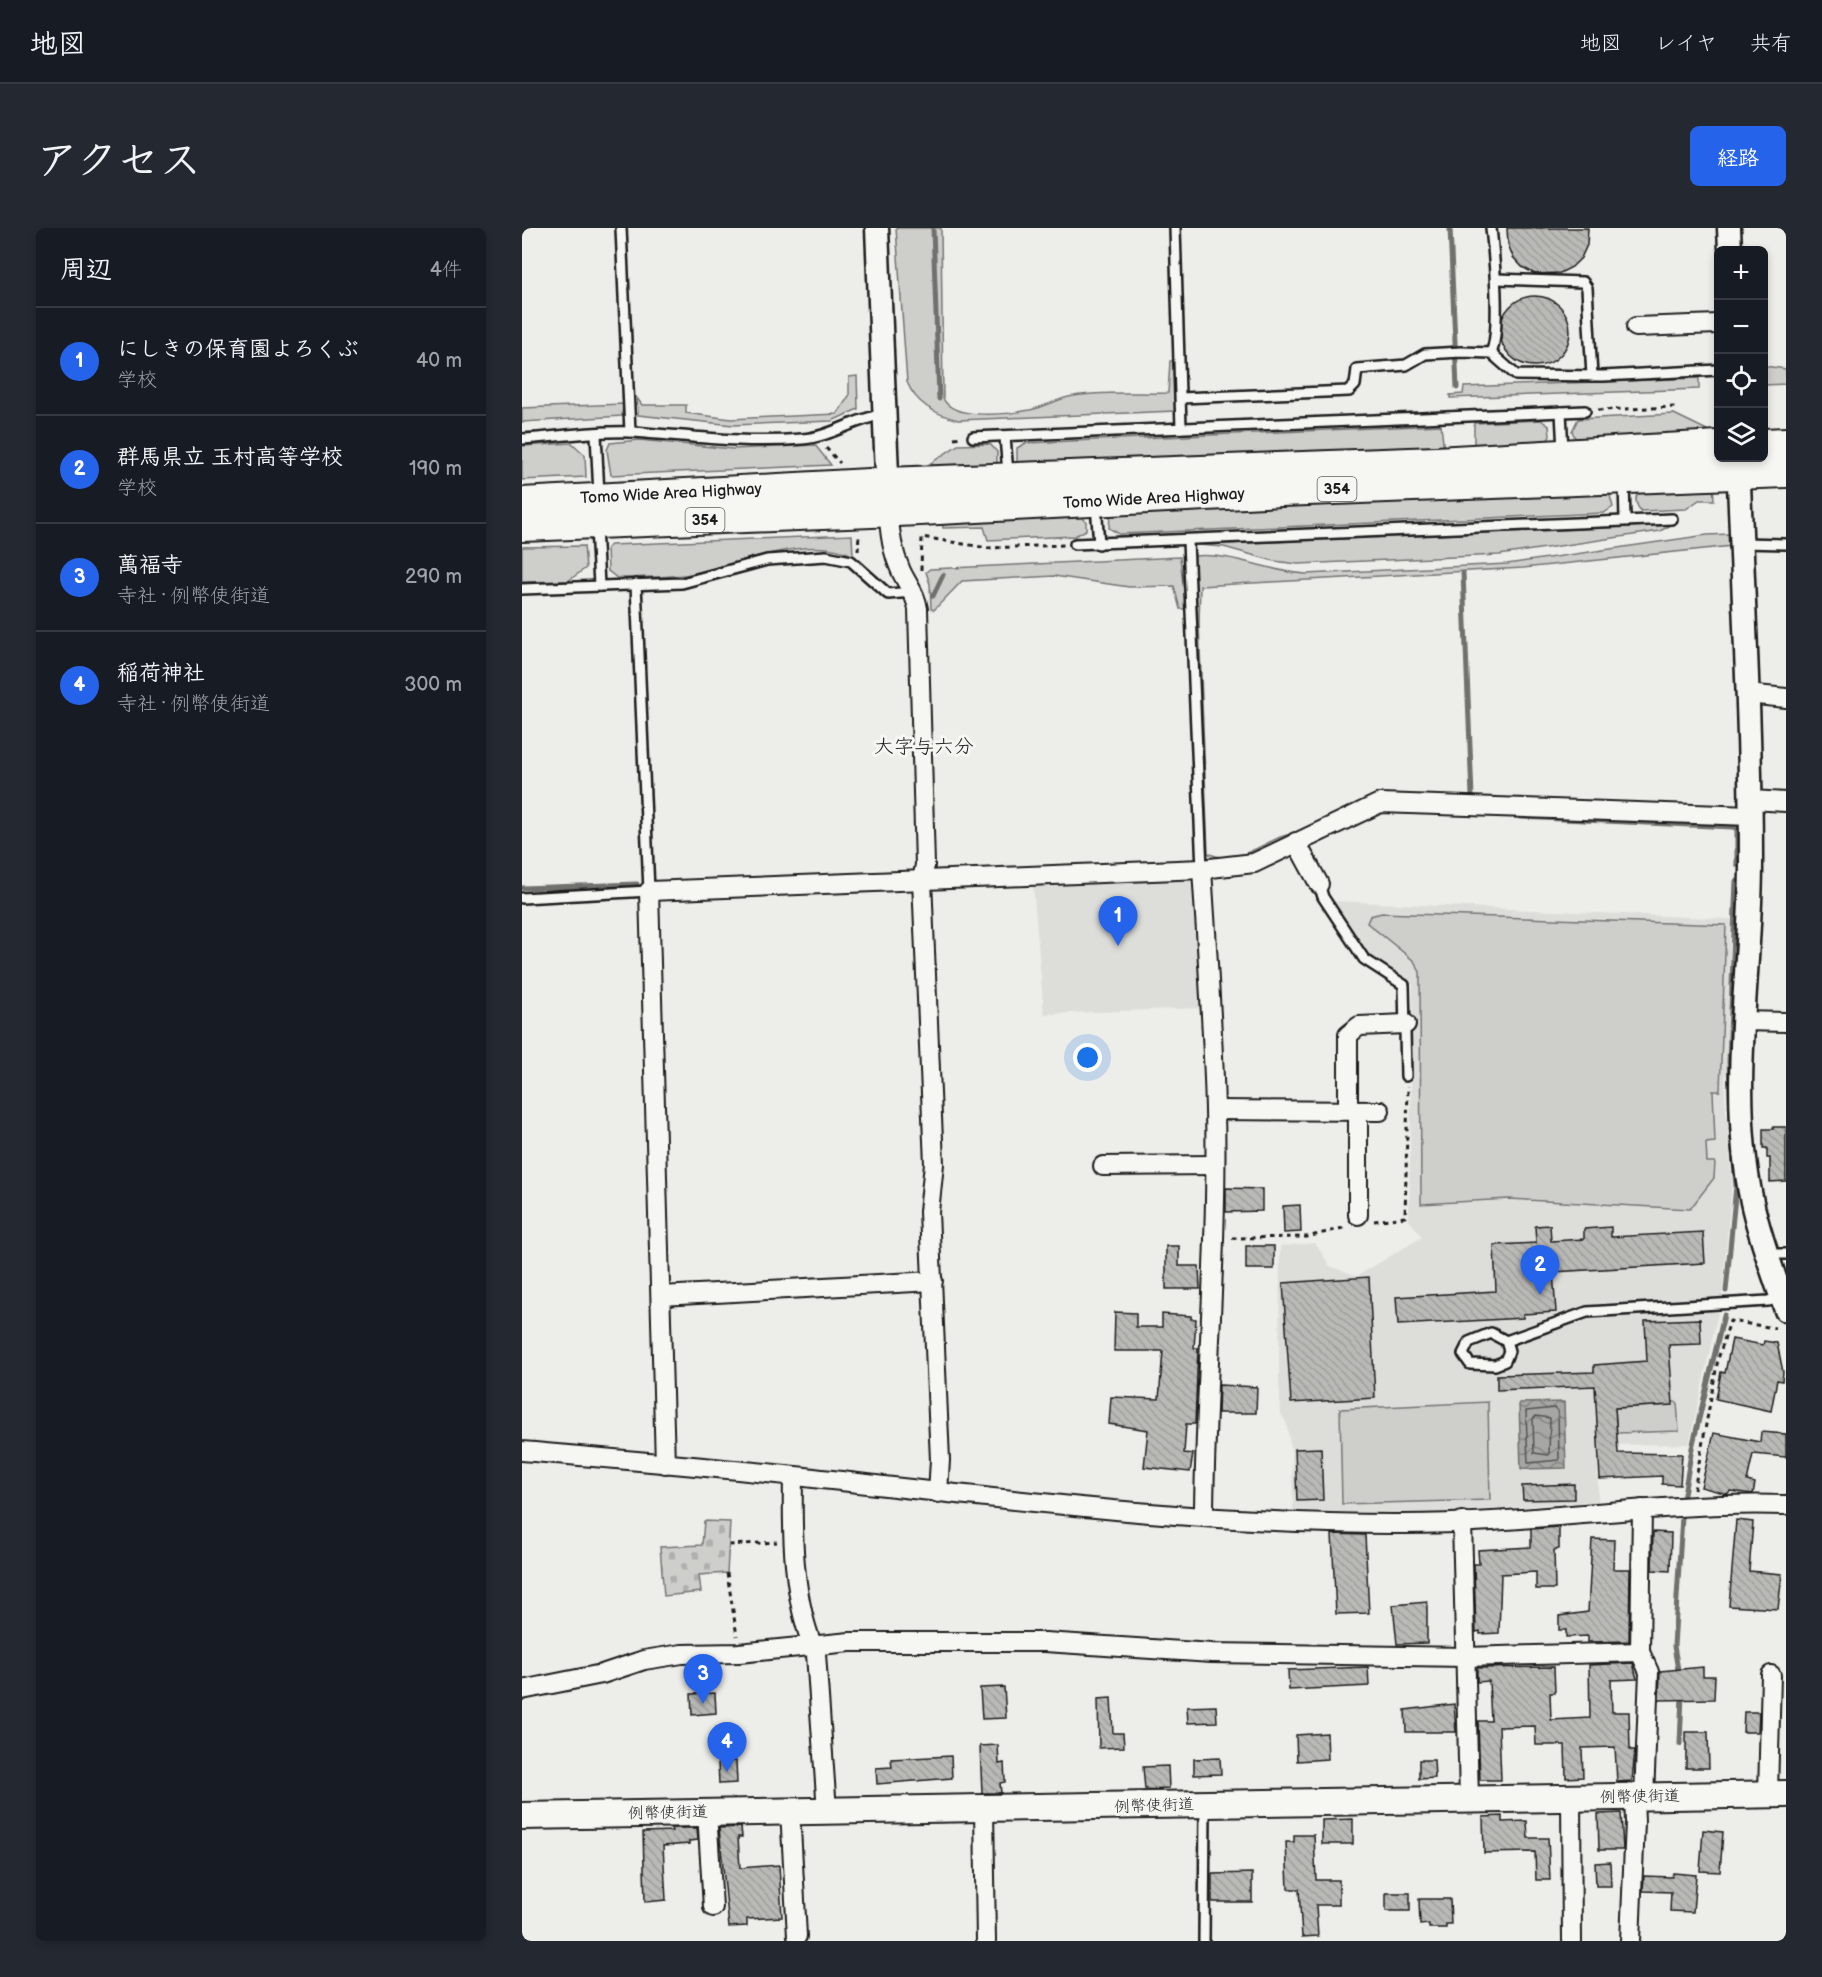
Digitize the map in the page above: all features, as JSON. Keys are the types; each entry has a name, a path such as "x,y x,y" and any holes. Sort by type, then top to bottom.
{"highway":[{"path":"1768,444 1786,443"},
{"name":"Tomo Wide Area Highway","path":"888,497 1008,478 1436,462 1714,446"},
{"name":"Tomo Wide Area Highway","path":"522,503 598,510 888,497 1096,502 1281,491 1623,479 1738,466 1786,472"},
{"name":"Tomo Wide Area Highway","path":"522,526 598,510"}],"main road":[{"name":"例幣使街道","path":"522,1816 1777,1794"}],"street":[{"path":"877,228 892,546 901,571 913,592 918,609 924,854 922,880 934,1164 929,1212 940,1460 938,1493"},
{"path":"1729,228 1730,246"},
{"path":"1636,327 1714,324"},
{"path":"1738,466 1751,808 1751,889 1742,1071 1752,1201 1777,1254 1781,1312"},
{"path":"1747,694 1786,698"},
{"path":"665,1464 648,891 1202,869 1254,863 1380,803 1751,808 1786,802"},
{"path":"1296,842 1319,884"},
{"path":"1202,869 1215,1110 1212,1308 1204,1430 1206,1516"},
{"path":"1743,1021 1786,1022"},
{"path":"1358,1215 1348,1035 1359,1026 1406,1024"},
{"path":"1215,1110 1380,1111"},
{"path":"1103,1166 1214,1165"},
{"path":"661,1296 933,1281"},
{"path":"522,1451 793,1476 938,1493 1206,1516 1406,1524 1642,1509 1786,1505"},
{"path":"793,1476 794,1540 805,1630 816,1654 827,1811"},
{"path":"1630,1941 1635,1822 1639,1797 1648,1672 1640,1652 1642,1509"},
{"path":"1462,1521 1469,1799"},
{"path":"522,1690 602,1674 644,1660 682,1654 740,1653 850,1642 1046,1642 1212,1653 1466,1657 1640,1652"},
{"path":"1772,1675 1777,1794"},
{"path":"1571,1798 1572,1941"},
{"path":"984,1809 986,1941"},
{"path":"790,1810 797,1936"},
{"path":"707,1812 713,1907"}],"lane":[{"path":"621,228 630,432"},
{"path":"1175,228 1181,428"},
{"path":"1491,228 1496,279 1495,338 1491,353"},
{"path":"1496,279 1583,282 1587,288 1592,376"},
{"path":"1180,398 1348,392 1355,385 1357,369 1406,365 1425,354 1461,352 1491,353 1516,375 1592,376 1714,370"},
{"path":"973,437 1586,411"},
{"path":"1561,412 1563,454"},
{"path":"522,439 630,432 734,442 801,439 824,435 866,416 885,414"},
{"path":"596,434 598,586"},
{"path":"1005,437 1008,478"},
{"path":"1623,479 1625,520"},
{"path":"1096,502 1099,544"},
{"path":"1075,544 1672,519"},
{"path":"1188,541 1202,869"},
{"path":"1741,543 1786,544"},
{"path":"522,589 700,580 767,560 826,556 851,561 888,594 913,592"},
{"path":"522,898 648,891 636,584"},
{"path":"1319,884 1323,897 1364,959 1404,985 1406,1076"},
{"path":"1506,1341 1587,1312 1781,1312"},
{"path":"1496,1334 1506,1341 1509,1351 1501,1364 1476,1366 1470,1364 1463,1354 1469,1342 1482,1335 1496,1334"},
{"path":"1204,1941 1205,1804"},
{"path":"1630,1941 1635,1941"}],"path":[{"path":"1586,411 1677,407"},
{"path":"823,445 845,468"},
{"path":"858,557 860,529"},
{"path":"922,575 922,537 988,548 1075,544"},
{"path":"1693,1507 1704,1428 1718,1359 1730,1322 1781,1312"},
{"path":"729,1545 794,1540"},
{"path":"728,1573 740,1653"}],"shaded area":[{"path":"1190,875 1194,881 1201,1008 1044,1014 1033,884"},
{"path":"1333,901 1731,919 1725,1095 1732,1183 1722,1295 1689,1444 1598,1445 1598,1506 1586,1502 1414,1515 1293,1510 1292,1454 1286,1422 1281,1414 1279,1380 1280,1246 1315,1243 1330,1266 1357,1276 1422,1237 1409,1220 1413,985 1369,957"}],"green space":[{"path":"896,228 941,228 943,398 949,405 969,413 996,414 1030,410 1068,397 1085,394 1168,393 1170,361 1173,361 1175,411 958,420 927,407 911,390 907,382"},
{"path":"1768,367 1786,369 1786,384 1768,385"},
{"path":"857,376 858,409 832,421 733,425 638,415 637,398 642,405 686,405 686,413 731,419 837,414 849,396 849,377"},
{"path":"1699,378 1699,389 1450,398 1450,395 1463,394 1464,387"},
{"path":"623,404 622,416 522,422 522,408"},
{"path":"1674,414 1707,430 1707,437 1576,440 1572,431 1578,419"},
{"path":"1541,420 1549,426 1550,436 1546,443 1474,449 1474,423"},
{"path":"1441,425 1444,451 1017,464 1017,448 1026,443"},
{"path":"639,440 733,449 815,445 831,465 611,475 607,450 610,443"},
{"path":"572,443 585,455 586,477 522,480 522,446"},
{"path":"990,444 997,452 997,464 927,472 928,465 958,445"},
{"path":"1713,485 1714,500 1699,500 1686,509 1641,511 1636,503 1639,491"},
{"path":"1609,492 1613,507 1604,513 1119,534 1109,528 1110,516 1113,513"},
{"path":"1078,514 1086,521 1086,530 1075,536 988,540 984,527 943,528 942,520"},
{"path":"1671,525 1660,531 1499,555 1298,564 1274,561 1224,547 1199,545"},
{"path":"1731,534 1732,546 1523,568 1200,586 1199,623 1208,853 1220,857 1232,857 1255,850 1286,835 1295,834 1252,856 1207,860 1204,856 1194,556 1236,559 1278,570 1306,574 1507,564 1707,535"},
{"path":"852,535 853,556 836,550 795,549 691,574 617,578 608,571 607,548 611,545"},
{"path":"584,546 586,568 568,581 522,582 522,547"},
{"path":"1180,557 1186,609 1180,609 1174,586 1129,587 1054,576 962,581 934,610 931,609 930,584 926,572 930,569"},
{"path":"1382,913 1726,925 1720,1091 1713,1091 1715,1142 1706,1143 1707,1162 1715,1162 1714,1178 1690,1209 1509,1199 1421,1204 1420,972 1414,961 1367,923 1370,916"},
{"path":"1488,1402 1490,1500 1342,1504 1340,1409"},
{"path":"1672,1402 1677,1402 1679,1431 1617,1433 1615,1408 1672,1405"},
{"path":"704,1521 730,1522 727,1573 699,1575 701,1592 664,1596 660,1547 702,1545"}],"water":[{"path":"1564,1402 1566,1468 1521,1469 1519,1403"}],"building":[{"path":"1507,228 1588,228 1587,245 1581,258 1572,267 1560,273 1535,274 1522,267 1513,257 1508,244"},
{"path":"1535,296 1548,299 1560,306 1567,318 1570,331 1567,344 1560,356 1548,363 1535,366 1522,363 1510,356 1503,344 1500,331 1503,318 1510,306 1522,299"},
{"path":"1773,1127 1786,1127 1786,1181 1770,1182 1770,1158 1767,1158 1767,1148 1763,1148 1763,1129 1773,1129"},
{"path":"1226,1188 1262,1189 1262,1211 1226,1212"},
{"path":"1300,1205 1301,1232 1284,1233 1283,1206"},
{"path":"1550,1225 1551,1241 1584,1239 1584,1229 1611,1227 1611,1237 1703,1232 1705,1263 1553,1272 1556,1312 1523,1314 1523,1318 1398,1325 1396,1297 1496,1291 1494,1245 1536,1243 1535,1226"},
{"path":"1166,1246 1179,1246 1179,1266 1199,1266 1200,1289 1166,1289"},
{"path":"1246,1246 1274,1246 1274,1269 1246,1269"},
{"path":"1369,1277 1375,1398 1291,1403 1283,1283"},
{"path":"1115,1312 1136,1313 1136,1327 1162,1327 1162,1314 1191,1316 1191,1319 1196,1319 1194,1348 1198,1348 1195,1424 1186,1424 1184,1453 1193,1454 1190,1472 1144,1467 1148,1430 1109,1424 1111,1397 1159,1399 1163,1351 1114,1351"},
{"path":"1700,1319 1701,1344 1669,1345 1673,1405 1615,1408 1618,1453 1682,1454 1680,1485 1662,1484 1662,1476 1600,1479 1595,1386 1497,1390 1497,1375 1594,1372 1594,1365 1647,1361 1645,1321"},
{"path":"1732,1339 1763,1345 1764,1341 1777,1343 1783,1372 1782,1381 1777,1380 1771,1411 1716,1399 1721,1372 1725,1373"},
{"path":"1219,1385 1257,1387 1256,1413 1218,1413"},
{"path":"1761,1432 1786,1434 1786,1457 1753,1454 1747,1481 1755,1483 1753,1494 1730,1491 1727,1494 1701,1487 1714,1433 1760,1442"},
{"path":"1321,1448 1323,1500 1297,1501 1295,1449"},
{"path":"1574,1484 1574,1499 1523,1500 1522,1486"},
{"path":"1736,1520 1753,1522 1749,1571 1782,1574 1778,1609 1729,1606"},
{"path":"1559,1527 1559,1549 1554,1550 1555,1589 1536,1589 1536,1572 1501,1574 1499,1633 1480,1634 1480,1631 1476,1632 1474,1564 1479,1564 1478,1550 1531,1547 1531,1529"},
{"path":"1653,1532 1671,1533 1670,1571 1652,1570"},
{"path":"1332,1534 1365,1535 1369,1613 1336,1614"},
{"path":"1592,1539 1614,1540 1613,1569 1630,1569 1629,1641 1588,1642 1588,1636 1566,1637 1566,1630 1559,1630 1559,1616 1588,1612"},
{"path":"1427,1602 1427,1643 1397,1644 1393,1605"},
{"path":"1633,1663 1637,1679 1611,1680 1612,1712 1629,1712 1630,1750 1635,1750 1632,1781 1617,1782 1615,1747 1582,1748 1583,1777 1566,1778 1565,1745 1536,1745 1535,1726 1499,1727 1501,1780 1480,1780 1478,1721 1491,1721 1489,1681 1477,1682 1477,1668 1554,1667 1555,1693 1550,1693 1551,1720 1590,1718 1589,1665"},
{"path":"1368,1667 1369,1686 1289,1690 1288,1670"},
{"path":"1703,1667 1703,1676 1715,1676 1714,1699 1659,1700 1660,1671"},
{"path":"1004,1687 1006,1718 982,1719 980,1688"},
{"path":"715,1693 716,1713 692,1715 691,1694"},
{"path":"1111,1698 1113,1733 1123,1733 1124,1747 1099,1748 1098,1699"},
{"path":"1454,1704 1456,1732 1406,1732 1405,1710"},
{"path":"1216,1706 1217,1722 1188,1723 1187,1707"},
{"path":"1744,1712 1759,1712 1758,1732 1743,1732"},
{"path":"1686,1732 1708,1732 1709,1768 1686,1768"},
{"path":"1327,1733 1328,1759 1297,1761 1296,1735"},
{"path":"998,1745 999,1764 1004,1763 1005,1782 1000,1783 1001,1793 982,1793 980,1746"},
{"path":"951,1756 952,1778 877,1784 876,1768 892,1767 891,1759"},
{"path":"1220,1758 1221,1774 1194,1775 1194,1759"},
{"path":"1419,1760 1434,1760 1435,1778 1419,1779"},
{"path":"736,1761 737,1783 719,1784 718,1762"},
{"path":"1168,1766 1169,1788 1145,1789 1143,1767"},
{"path":"1621,1813 1623,1850 1599,1850 1598,1814"},
{"path":"1502,1816 1502,1822 1527,1821 1528,1838 1548,1838 1550,1880 1536,1880 1535,1852 1484,1853 1483,1817"},
{"path":"1353,1819 1353,1844 1322,1844 1322,1820"},
{"path":"741,1827 742,1837 738,1837 740,1868 779,1865 782,1917 747,1919 747,1926 729,1927 719,1828"},
{"path":"671,1828 697,1828 698,1840 689,1841 689,1844 663,1846 666,1900 645,1902 643,1832 672,1831"},
{"path":"1703,1830 1723,1832 1720,1872 1700,1871"},
{"path":"1294,1835 1314,1835 1316,1880 1339,1880 1339,1905 1316,1905 1318,1936 1302,1937 1299,1889 1288,1889 1286,1842 1294,1842"},
{"path":"1610,1862 1611,1886 1596,1886 1595,1863"},
{"path":"1252,1873 1252,1902 1212,1902 1212,1874"},
{"path":"1673,1873 1696,1875 1693,1912 1670,1911 1671,1892 1643,1891 1644,1876 1672,1877"},
{"path":"1386,1893 1410,1893 1410,1911 1386,1911"},
{"path":"1419,1899 1450,1899 1451,1924 1446,1924 1446,1928 1429,1928 1429,1924 1420,1925"}],"waterway":[{"path":"933,228 939,399"},
{"path":"1450,228 1457,388"},
{"path":"1463,573 1472,796"},
{"path":"933,596 943,575"},
{"path":"1520,817 1733,827 1737,829 1737,865"},
{"path":"1731,1119 1729,1061 1736,881"},
{"path":"522,888 637,884"},
{"path":"1726,1291 1736,1186 1731,1128"},
{"path":"1683,1500 1692,1448 1724,1315"},
{"path":"1679,1676 1674,1646 1682,1517"},
{"path":"1680,1744 1682,1695"}],"place":[{"name":"にしきの保育園よろくぶ","path":"1118,946"},
{"name":"群馬県立 玉村高等学校","path":"1540,1295"},
{"name":"萬福寺","path":"703,1704"},
{"name":"稲荷神社","path":"727,1772"}],"district":[{"name":"大字与六分","path":"924,747"}]}
